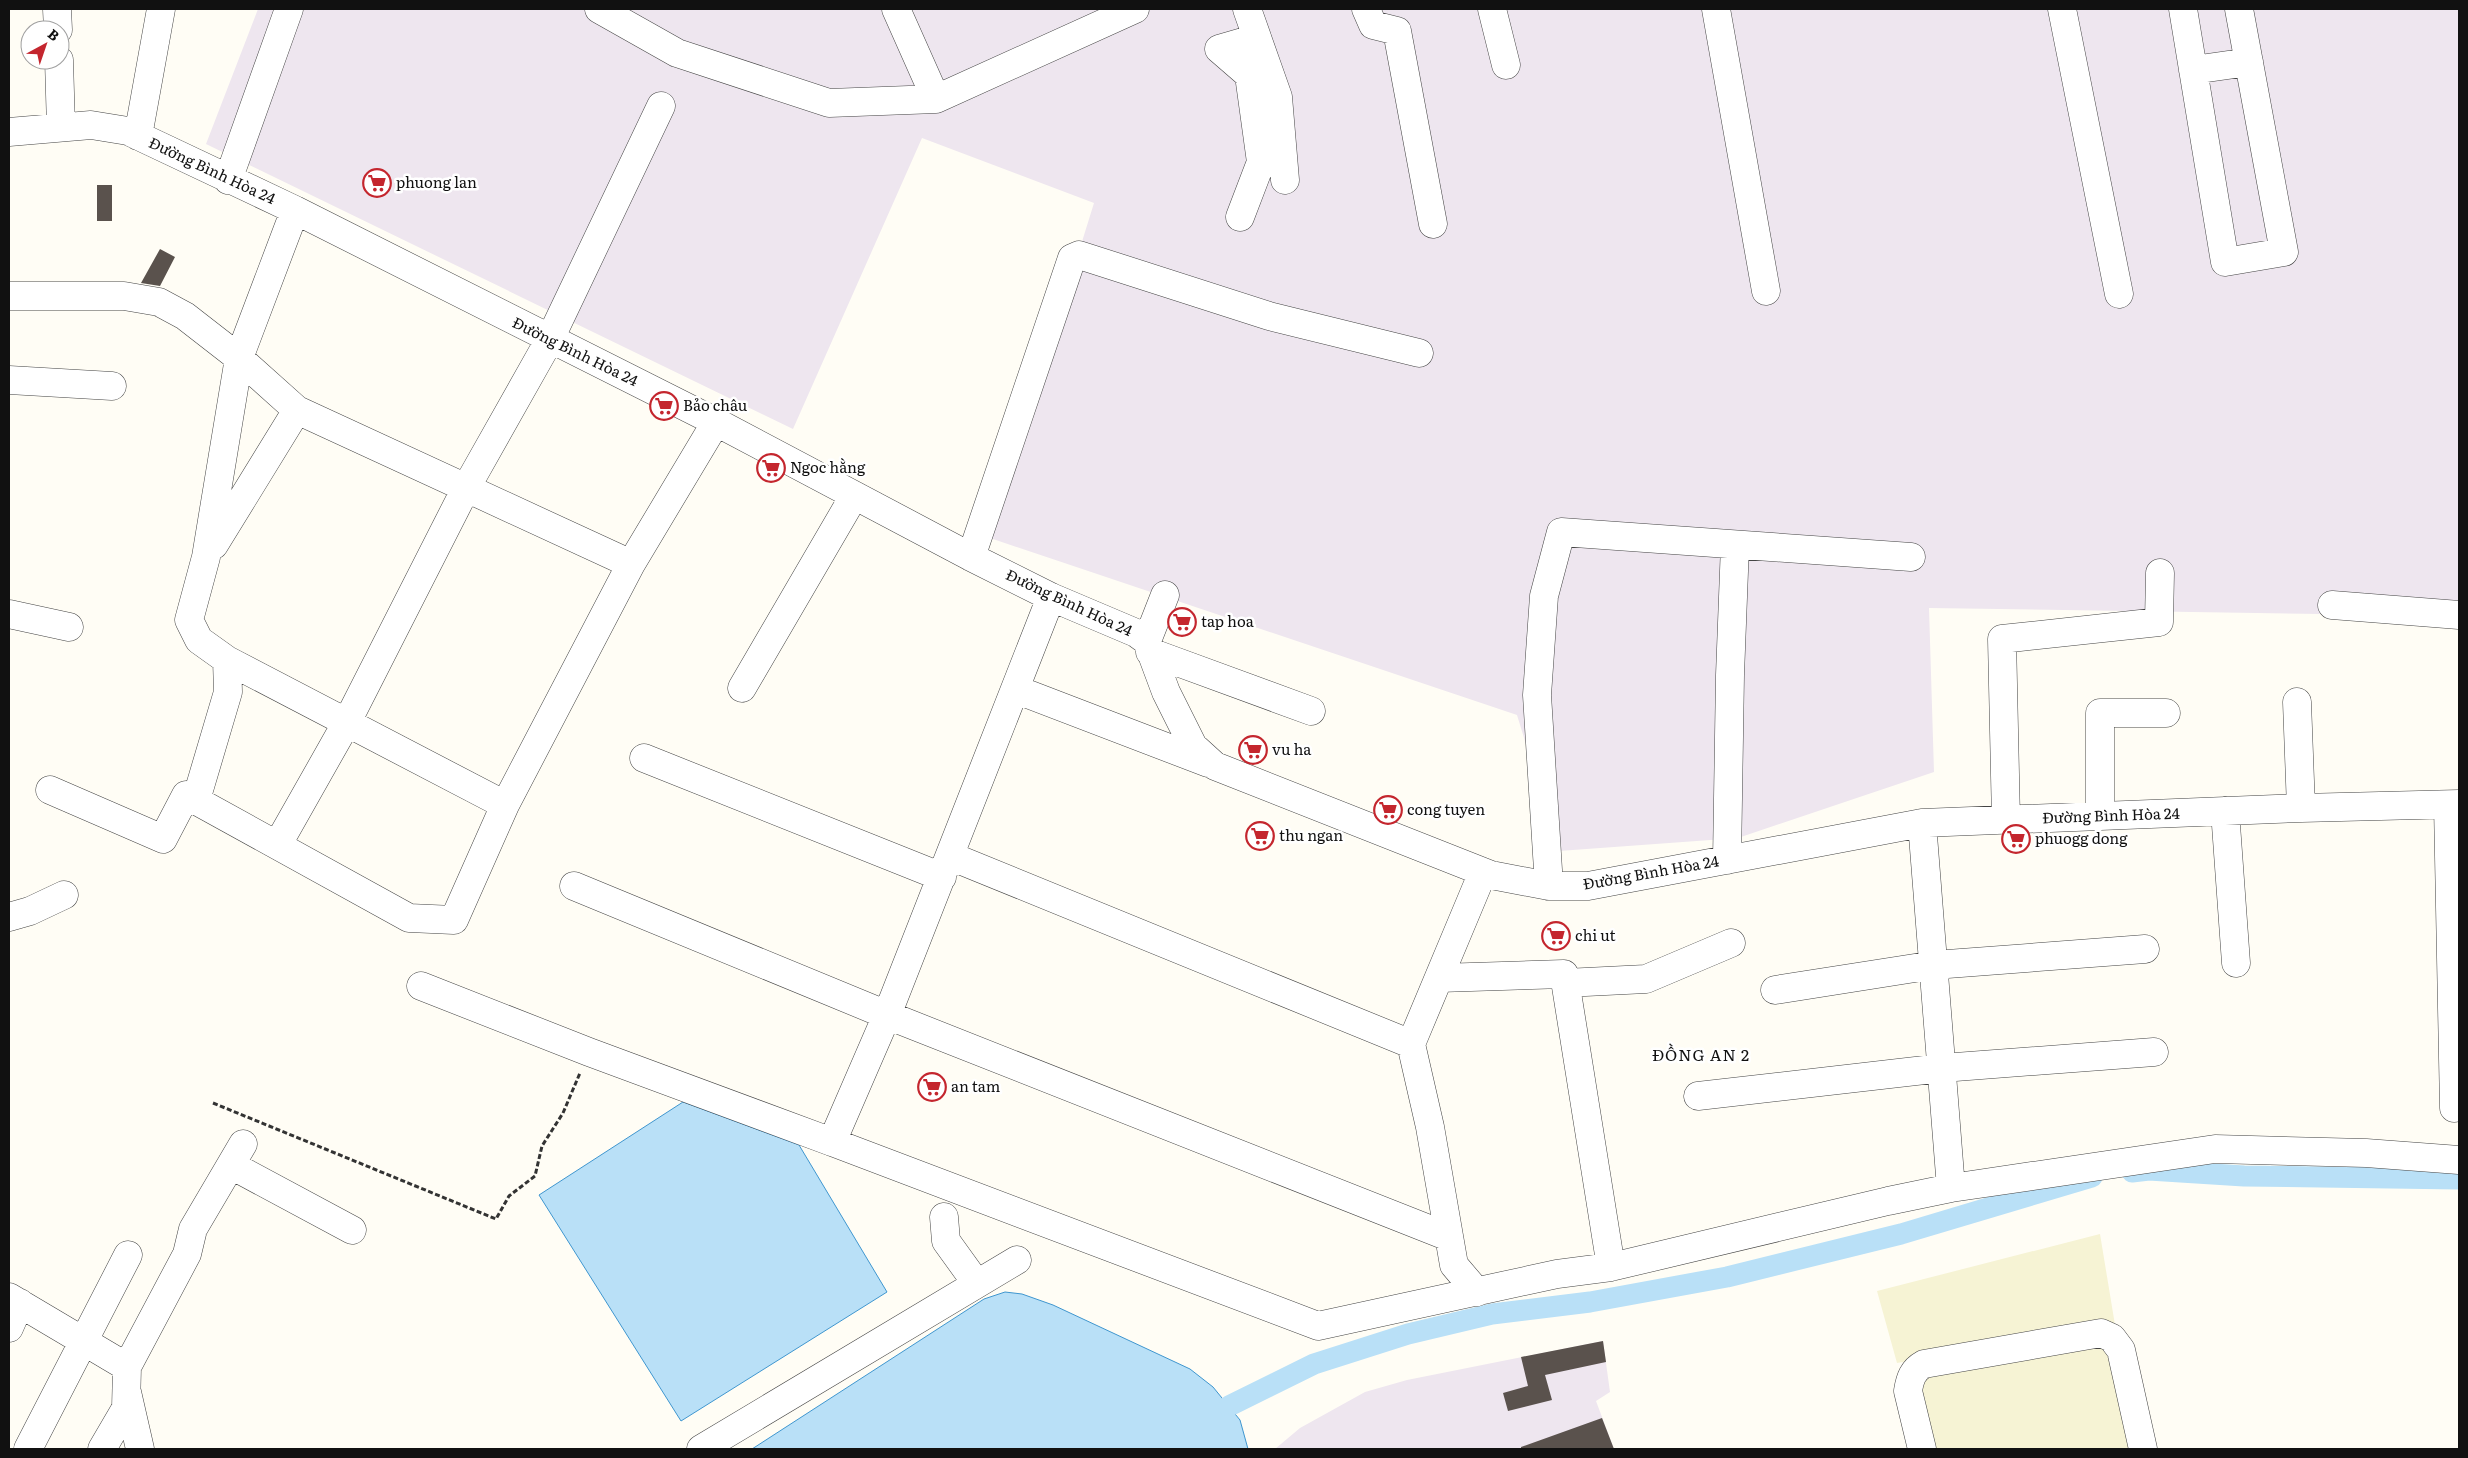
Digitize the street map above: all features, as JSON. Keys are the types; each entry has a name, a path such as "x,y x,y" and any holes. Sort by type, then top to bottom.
{"street":[{"path":"138,136 161,9"},
{"path":"228,180 289,9"},
{"path":"599,9 676,53 829,103 936,99 1135,9"},
{"path":"896,9 936,99"},
{"path":"1247,9 1278,97 1285,180"},
{"path":"1366,9 1373,25 1397,31 1433,224"},
{"path":"1492,9 1506,65"},
{"path":"1716,9 1766,291"},
{"path":"2062,9 2119,294"},
{"path":"2183,9 2225,262 2284,252 2239,9"},
{"path":"1240,217 1261,162 1249,75 1219,49 1257,38"},
{"path":"2193,70 2249,62"},
{"path":"59,70 61,128"},
{"path":"278,844 346,722 466,488 550,339 661,106"},
{"name":"Đường Bình Hòa 24","path":"9,132 90,125 128,131 228,180 295,210 716,422 971,557 1051,597 1123,626 1148,647 1193,746 1215,766 1483,872 1549,886 1588,886 1922,823 2301,808 2454,805"},
{"path":"295,210 239,358 206,558 189,620 199,640 227,660 505,805"},
{"path":"971,557 1072,258 1075,255 1079,254 1268,316 1418,353"},
{"path":"9,296 124,296 160,302 185,316 239,358 297,410 631,564"},
{"path":"9,380 112,386"},
{"path":"206,558 297,410"},
{"path":"50,790 163,839 186,795 278,844 409,918 454,920 505,805 631,564 716,422"},
{"path":"742,688 854,496"},
{"path":"1549,886 1537,695 1544,596 1561,532 1911,557"},
{"path":"1727,860 1730,675 1735,545"},
{"path":"2006,820 2002,639 2159,622 2160,573"},
{"path":"1165,595 1148,647 1311,711"},
{"path":"832,1142 887,1015 1051,597"},
{"path":"2332,605 2459,614"},
{"path":"9,614 69,627"},
{"path":"196,800 228,692 227,660"},
{"path":"1016,689 1215,766"},
{"path":"2297,702 2301,808"},
{"path":"2100,816 2100,713 2166,713"},
{"path":"644,758 946,866 1411,1044"},
{"path":"2454,805 2454,1108"},
{"path":"2226,811 2236,964"},
{"path":"1922,823 1951,1188"},
{"path":"1477,1292 1454,1265 1430,1127 1411,1044 1483,872"},
{"path":"574,886 887,1015 1449,1237"},
{"path":"9,917 30,911 64,894"},
{"path":"1565,983 1646,979 1731,943"},
{"path":"1775,990 1934,965 2145,949"},
{"path":"1439,978 1564,974 1611,1267"},
{"path":"421,986 589,1052 1318,1326 1557,1274 1611,1267 1888,1201 1951,1188 2214,1149 2366,1153 2459,1160"},
{"path":"1698,1096 1942,1068 2154,1052"},
{"path":"102,1449 126,1408 127,1378 187,1254 193,1229 237,1154 352,1230"},
{"path":"944,1217 946,1241 977,1284"},
{"path":"28,1449 82,1340 128,1255"},
{"path":"701,1449 1017,1260"},
{"path":"9,1328 14,1300 82,1340 127,1378 140,1449"},
{"path":"1922,1449 1908,1391 1909,1382 1917,1368 1924,1364 2102,1333 2112,1338 2121,1350 2143,1449"}],"path":[{"path":"213,1104 496,1219 509,1196 535,1176 542,1146 564,1113 589,1052"}],"shaded area":[{"path":"258,9 2459,9 2459,616 1929,608 1934,772 1738,838 1559,851 1517,715 990,538 1094,203 922,138 793,429 206,144"},
{"path":"2100,1234 2115,1325 1897,1363 1877,1291"},
{"path":"2091,1340 2109,1347 2133,1449 1931,1449 1920,1382 1923,1376"},
{"path":"1603,1341 1610,1392 1596,1401 1614,1449 1275,1449 1300,1428 1365,1392 1407,1380"}],"water":[{"path":"683,1102 799,1145 887,1292 681,1421 539,1195"},
{"path":"1005,1292 1022,1294 1053,1305 1190,1369 1213,1387 1240,1420 1248,1449 752,1449 984,1299"}],"building":[{"path":"97,185 112,185 112,221 97,221"},
{"path":"160,249 175,257 160,286 141,283"},
{"path":"1603,1341 1606,1362 1545,1375 1552,1400 1508,1411 1503,1393 1528,1386 1521,1357"},
{"path":"1602,1418 1614,1449 1521,1449 1521,1447"}],"waterway":[{"path":"2132,1172 2149,1170 2244,1176 2459,1179"},
{"path":"1229,1406 1314,1364 1408,1334 1492,1314 1590,1302 1727,1277 1901,1234 2092,1177"}],"place":[{"name":"phuong lan","path":"377,183"},
{"name":"Bảo châu","path":"664,406"},
{"name":"Ngoc hằng","path":"771,468"},
{"name":"tap hoa","path":"1182,622"},
{"name":"vu ha","path":"1253,750"},
{"name":"cong tuyen","path":"1388,810"},
{"name":"thu ngan","path":"1260,836"},
{"name":"phuogg dong","path":"2016,839"},
{"name":"chi ut","path":"1556,936"},
{"name":"an tam","path":"932,1087"}],"district":[{"name":"ĐỒNG AN 2","path":"1701,1055"}]}
